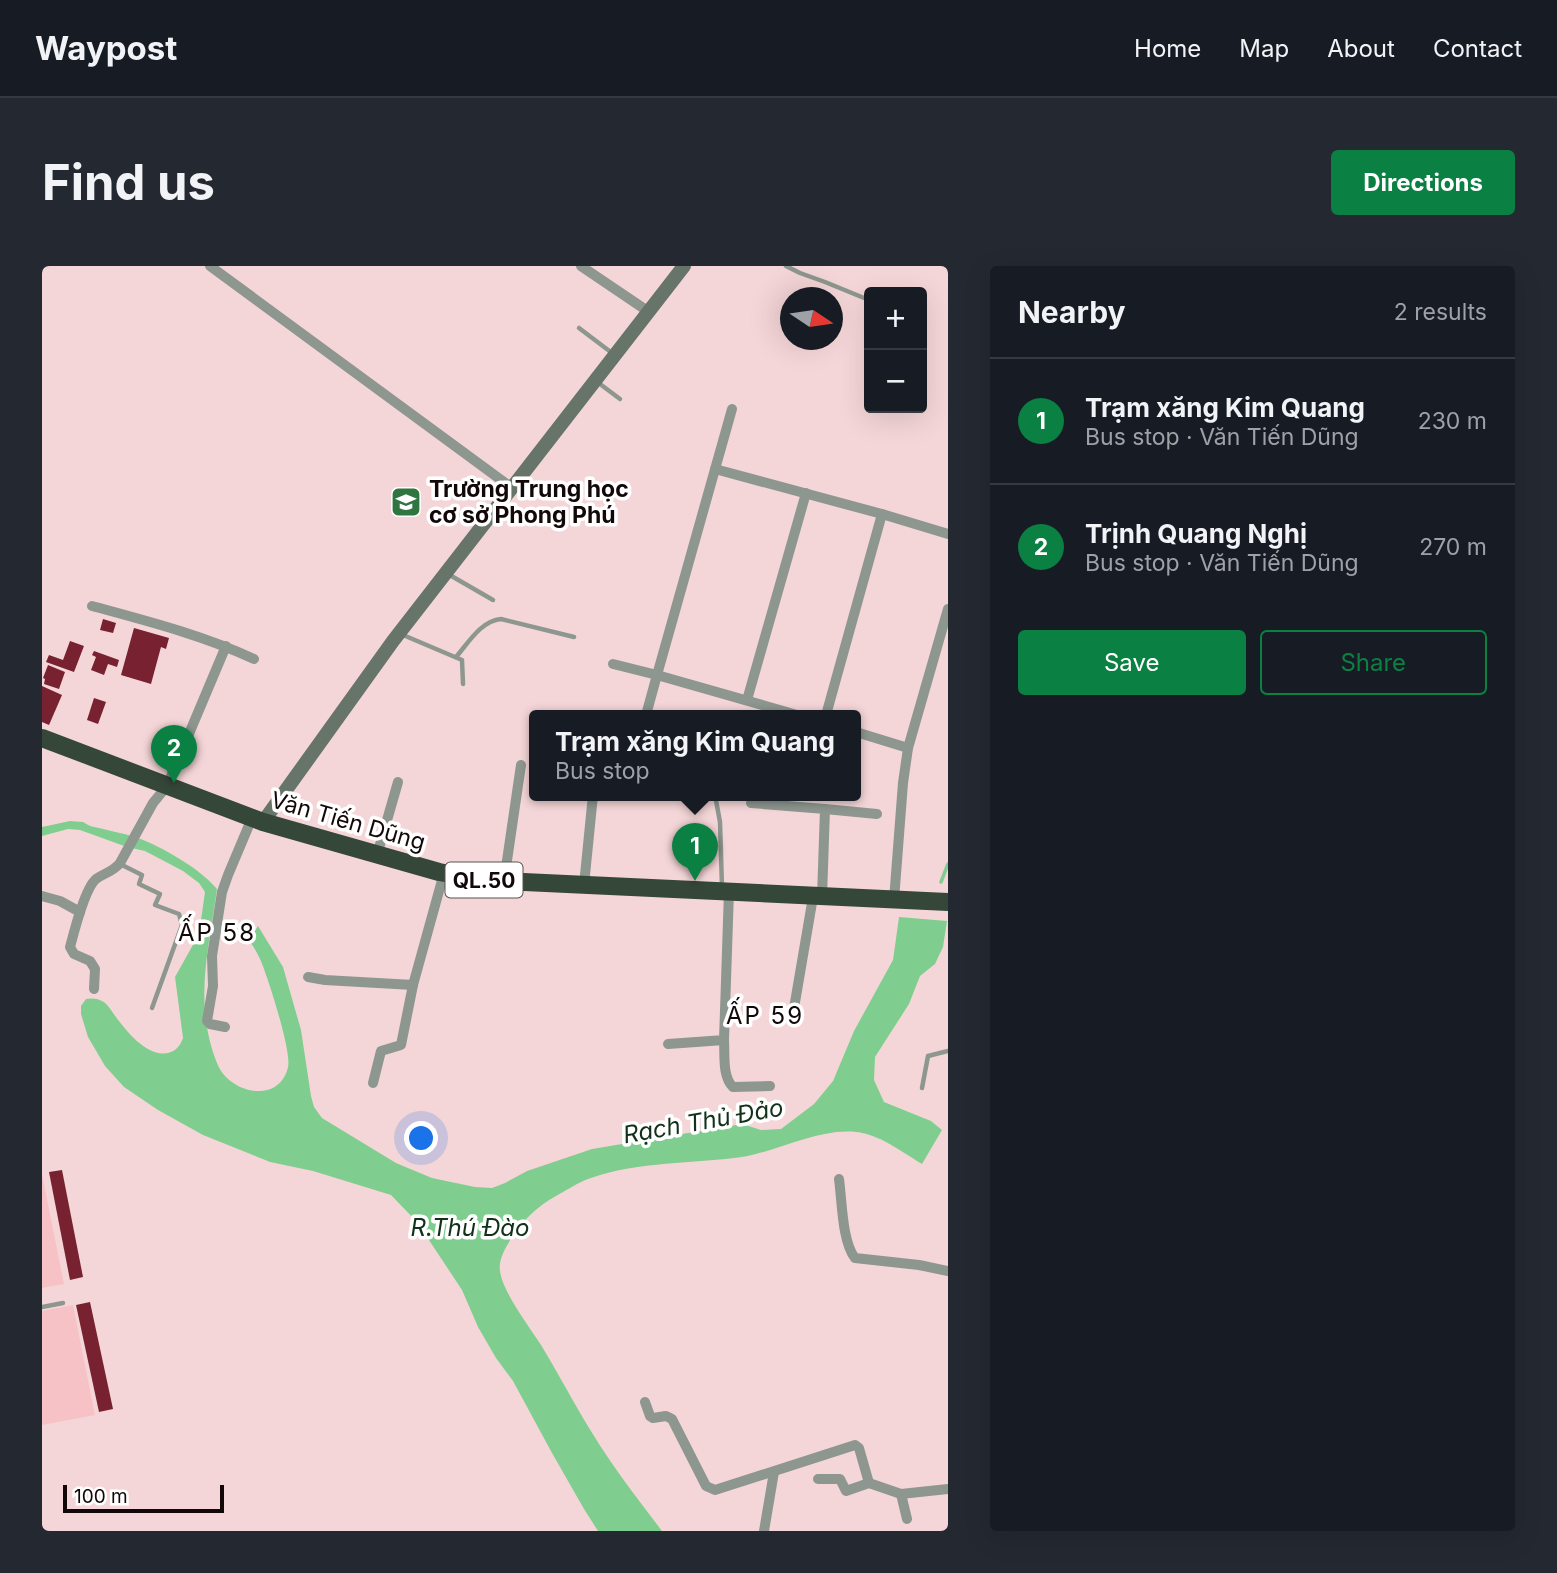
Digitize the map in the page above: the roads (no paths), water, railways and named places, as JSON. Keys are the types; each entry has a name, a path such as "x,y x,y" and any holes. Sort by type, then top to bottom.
{"highway":[{"name":"Văn Tiến Dũng","path":"42,738 258,820 443,873 484,880 584,886 948,902"}],"main road":[{"path":"258,820 399,633 684,266"}],"street":[{"path":"210,266 512,488"},
{"path":"581,266 649,312"},
{"path":"647,710 732,409"},
{"path":"715,469 948,534"},
{"path":"747,700 806,493"},
{"path":"827,710 882,514"},
{"path":"93,606 160,624 226,646 254,659"},
{"path":"894,900 908,748 948,609"},
{"path":"94,989 95,970 90,961 74,954 69,947 85,898 95,879 115,869 120,863 153,803 167,786 226,646"},
{"path":"613,664 780,710"},
{"path":"861,734 908,748"},
{"path":"504,881 521,765"},
{"path":"377,855 398,782"},
{"path":"584,886 592,801"},
{"path":"751,803 877,814"},
{"path":"793,1014 818,897 825,809"},
{"path":"225,1027 207,1021 213,986 212,956 222,892 228,875 258,820"},
{"path":"373,1083 381,1051 401,1045 413,985 443,873"},
{"path":"725,891 724,1040 728,1083 733,1087 770,1086"},
{"path":"42,896 60,901 80,912"},
{"path":"308,977 413,985"},
{"path":"668,1044 724,1040"},
{"path":"839,1179 852,1255 859,1260 919,1265 948,1271"},
{"path":"645,1402 653,1418 666,1416 672,1419 709,1489 715,1490 850,1446 859,1448 869,1483"},
{"path":"764,1531 774,1472"},
{"path":"818,1479 839,1479 846,1491 869,1483 901,1494 948,1489"},
{"path":"901,1494 906,1519"}],"lane":[{"path":"786,266 864,298"},
{"path":"579,328 615,355"},
{"path":"595,381 620,399"},
{"path":"446,573 493,600"},
{"path":"456,657 484,624 492,620 501,619 574,636"},
{"path":"399,633 462,660 463,684"},
{"path":"716,801 725,891"},
{"path":"120,863 139,872 142,875 139,884 160,894 156,905 179,914 182,925 152,1008"},
{"path":"922,1088 928,1056 948,1051"},
{"path":"42,1307 63,1303"}],"water":[{"name":"R.Thú Đào","path":"70,821 83,822 147,842 191,867 217,889 204,992 211,1046 225,1076 242,1088 261,1091 278,1084 288,1067 283,1030 273,996 260,959 249,940 258,926 283,967 301,1030 314,1107 322,1118 396,1163 432,1178 492,1188 527,1171 592,1149 742,1124 761,1130 781,1129 814,1104 833,1081 854,1031 893,960 899,917 947,921 943,947 935,964 920,976 909,1004 875,1057 874,1080 884,1102 931,1121 942,1130 922,1164 890,1144 865,1133 828,1133 742,1157 647,1166 610,1173 584,1181 556,1196 525,1220 504,1251 500,1271 502,1280 600,1445 662,1531 598,1531 513,1381 478,1327 462,1290 417,1222 391,1195 313,1171 270,1162 203,1135 124,1087 105,1066 88,1037 81,1014 81,1006 86,999 104,1002 132,1036 153,1051 168,1053 181,1043 183,1038 175,977 199,934 205,892 199,883 183,871 145,851 80,830 68,829 42,836 42,827"}],"waterway":[{"path":"941,882 948,864"}],"place":[{"name":"Trường Trung học cơ sở Phong Phú","path":"406,502"},
{"name":"Trịnh Quang Nghị","path":"174,783"},
{"name":"Trạm xăng Kim Quang","path":"695,881"}],"district":[{"name":"ẤP 58","path":"217,932"},
{"name":"ẤP 59","path":"765,1015"}],"water label":[{"name":"Rạch Thủ Đảo","path":"703,1121"}]}
